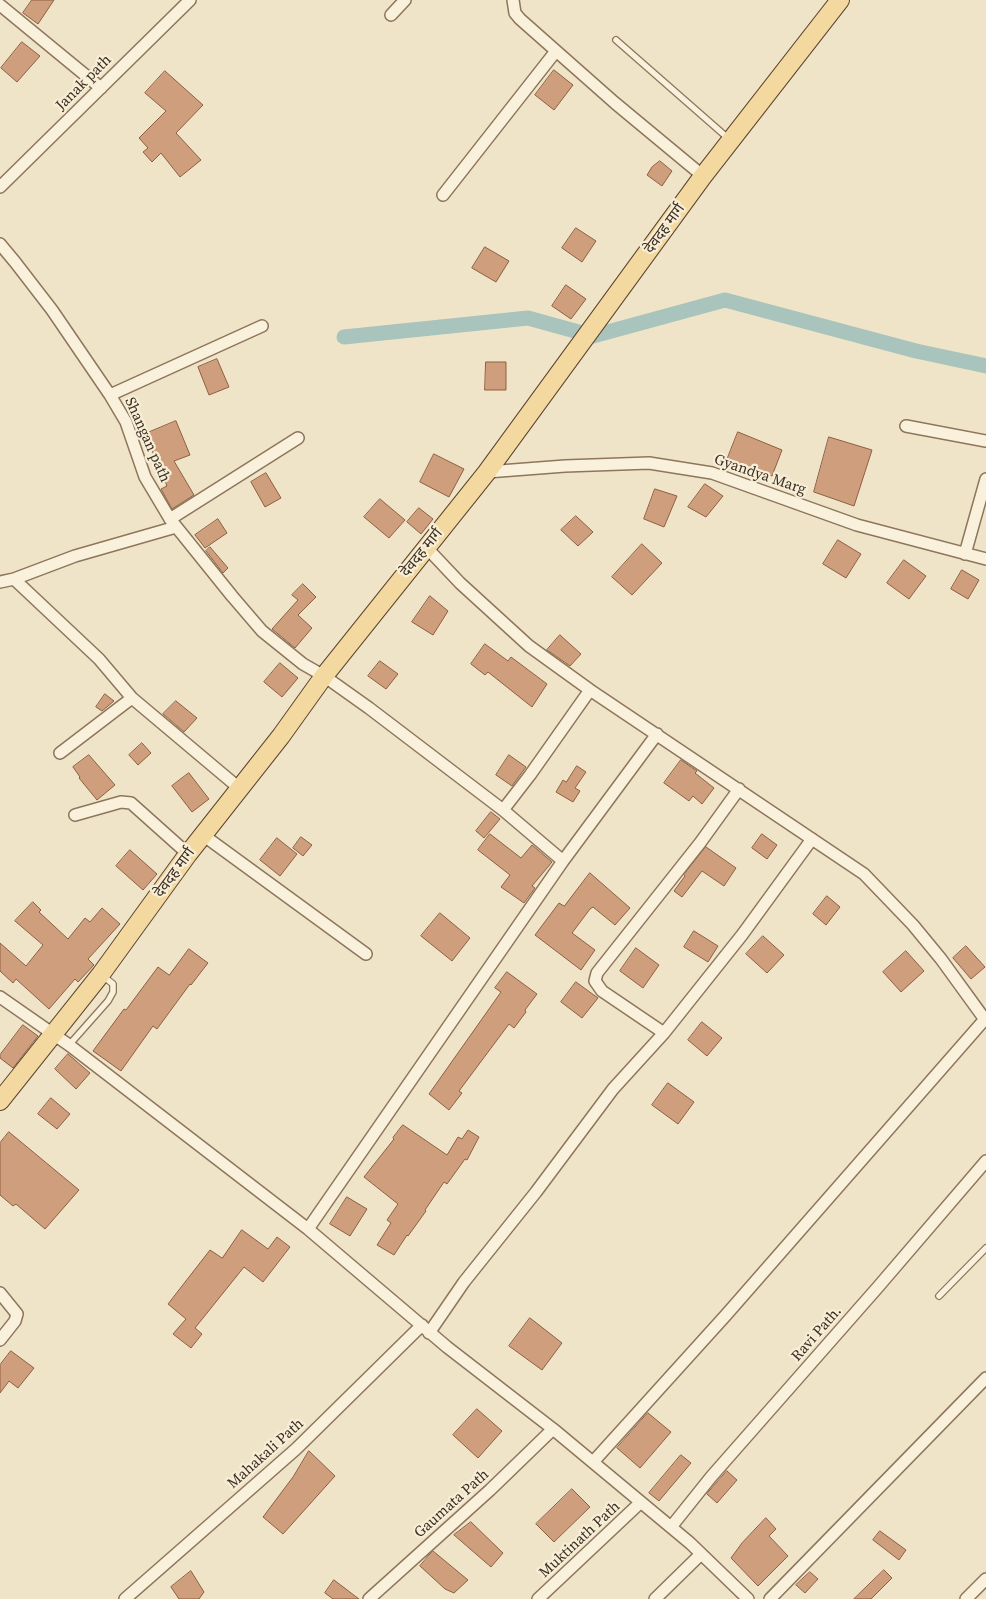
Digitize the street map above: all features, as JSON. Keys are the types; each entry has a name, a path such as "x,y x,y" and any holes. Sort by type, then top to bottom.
{"main road":[{"name":"देवदह मार्ग","path":"0,1101 101,974 188,854 281,736 324,676 487,472 704,176 840,0"}],"street":[{"path":"391,15 405,0"},
{"path":"514,0 515,13 520,19 615,103 704,176"},
{"name":"Janak path","path":"0,187 188,1"},
{"path":"0,6 100,88"},
{"path":"443,195 556,51"},
{"name":"Shangan path","path":"0,244 52,310 110,395 126,422 145,477 173,523 262,631 303,664 324,676 411,739 503,810 563,861"},
{"path":"110,395 262,326"},
{"path":"906,426 986,441"},
{"path":"0,582 14,579 173,523 298,438"},
{"name":"Gyandya Marg","path":"487,472 564,466 649,464 712,473 857,525 986,559"},
{"path":"965,554 986,478"},
{"path":"426,548 460,584 529,646 590,690 864,874 886,896 941,959 985,1020 726,1315 593,1462"},
{"path":"14,579 100,659 132,698 239,788"},
{"path":"503,810 590,690"},
{"path":"60,753 132,698"},
{"path":"308,1229 563,861 657,734"},
{"path":"664,1033 602,991 595,981 597,973 700,842 739,789"},
{"path":"75,815 126,802 131,804 188,854"},
{"path":"203,835 366,954"},
{"name":"Mahakali Path","path":"125,1599 296,1449 426,1329 536,1192 613,1089 664,1033 742,935 812,839"},
{"path":"0,997 69,1045 308,1229 426,1329 553,1429 671,1527 748,1599"},
{"name":"Ravi Path.","path":"671,1527 711,1477 986,1161"},
{"path":"0,1293 17,1314 15,1321 0,1340"},
{"path":"770,1599 986,1378"},
{"name":"Gaumata Path","path":"369,1599 490,1490 553,1429"},
{"name":"Muktinath Path","path":"538,1599 641,1502"},
{"path":"656,1599 700,1554"},
{"path":"966,1599 986,1579"}],"lane":[{"path":"616,40 731,140"},
{"path":"69,1045 108,1001 113,992 113,984 101,974"},
{"path":"938,1296 986,1248"}],"building":[{"path":"32,0 54,0 38,24 23,13"},
{"path":"22,42 40,56 17,82 1,68"},
{"path":"554,70 573,85 554,110 535,95"},
{"path":"165,71 203,105 176,133 201,160 180,177 161,153 152,162 143,152 148,148 139,138 166,111 145,93"},
{"path":"660,161 672,171 662,186 647,175 652,167"},
{"path":"576,228 596,241 582,262 562,248"},
{"path":"485,247 509,261 496,282 472,268"},
{"path":"566,285 586,299 571,319 552,306"},
{"path":"217,359 229,387 209,395 198,367"},
{"path":"486,362 506,362 506,390 485,390"},
{"path":"176,421 190,455 174,461 194,495 172,509 161,489 167,486 145,434"},
{"path":"738,432 782,450 772,476 727,460"},
{"path":"829,437 872,450 854,506 814,492"},
{"path":"434,454 464,469 449,497 420,482"},
{"path":"266,473 281,498 265,507 251,482"},
{"path":"705,484 723,496 706,517 688,507"},
{"path":"655,489 677,496 664,527 644,519"},
{"path":"380,499 405,520 389,538 364,517"},
{"path":"419,508 433,519 421,534 407,522"},
{"path":"576,516 593,532 578,546 561,530"},
{"path":"218,519 227,533 205,548 195,535"},
{"path":"838,540 861,554 846,578 823,564"},
{"path":"642,544 662,563 632,595 612,577"},
{"path":"210,547 228,568 223,573 206,551"},
{"path":"904,560 926,576 909,599 887,583"},
{"path":"962,570 979,580 968,599 951,589"},
{"path":"303,584 316,597 298,615 312,628 295,648 272,629 298,600 292,595"},
{"path":"430,596 448,611 433,635 412,622"},
{"path":"560,635 581,654 570,666 547,650"},
{"path":"485,644 508,661 511,657 547,684 532,707 488,672 485,675 471,664"},
{"path":"380,661 398,674 386,689 368,676"},
{"path":"280,663 298,678 282,697 264,682"},
{"path":"105,694 114,701 102,711 96,707"},
{"path":"176,701 197,718 184,732 163,714"},
{"path":"142,743 151,753 138,765 129,755"},
{"path":"89,755 115,785 97,800 79,778 73,767"},
{"path":"509,755 526,767 512,786 496,775"},
{"path":"681,760 697,771 695,773 714,788 702,804 693,796 689,801 664,783"},
{"path":"577,766 586,772 575,788 580,791 573,802 556,792 563,780 566,782"},
{"path":"189,773 209,799 192,812 172,786"},
{"path":"491,812 500,819 484,838 476,831"},
{"path":"490,834 521,858 532,845 552,862 532,886 535,888 524,903 501,887 510,875 478,850"},
{"path":"762,834 777,845 767,859 752,848"},
{"path":"301,837 312,845 303,856 293,848"},
{"path":"277,838 297,854 280,876 260,860"},
{"path":"706,847 736,868 724,886 702,871 682,897 674,891"},
{"path":"130,850 157,874 143,890 116,866"},
{"path":"590,873 630,908 615,925 593,907 590,909 572,933 595,950 581,970 535,935 559,903 564,906"},
{"path":"827,896 840,907 826,925 813,914"},
{"path":"33,902 41,910 39,912 68,939 85,918 90,922 102,908 120,924 88,959 94,965 78,982 75,979 49,1009 16,979 13,983 0,971 0,943 26,966 43,945 15,921"},
{"path":"440,913 470,938 452,961 421,936"},
{"path":"694,931 718,946 708,962 684,947"},
{"path":"763,936 784,955 767,973 746,954"},
{"path":"966,946 985,967 971,979 953,958"},
{"path":"636,948 659,965 643,988 620,971"},
{"path":"189,949 208,963 157,1029 153,1026 121,1071 93,1051 158,967 169,975"},
{"path":"906,951 924,971 901,992 883,972"},
{"path":"507,972 537,994 514,1028 509,1024 459,1091 462,1093 449,1110 429,1094 501,992 495,988"},
{"path":"576,982 598,998 582,1018 561,1002"},
{"path":"702,1022 722,1038 707,1056 688,1040"},
{"path":"23,1025 38,1036 13,1068 0,1058 0,1055"},
{"path":"68,1054 90,1073 76,1089 55,1069"},
{"path":"668,1083 694,1102 678,1124 652,1105"},
{"path":"51,1098 70,1114 57,1129 38,1114"},
{"path":"403,1125 447,1155 458,1137 462,1139 468,1130 479,1137 467,1160 465,1159 447,1184 444,1182 426,1211 394,1255 377,1245 391,1223 387,1220 398,1204 364,1177"},
{"path":"9,1132 79,1190 45,1229 16,1204 13,1206 0,1195 0,1143"},
{"path":"347,1197 367,1209 350,1236 330,1224"},
{"path":"242,1230 268,1249 277,1237 290,1247 263,1282 244,1267 195,1328 202,1334 191,1348 173,1334 186,1319 168,1304 210,1250 222,1258"},
{"path":"530,1318 562,1343 542,1370 509,1346"},
{"path":"11,1351 34,1368 18,1388 9,1381 0,1393 0,1365"},
{"path":"477,1409 502,1431 478,1458 453,1435"},
{"path":"648,1413 671,1432 640,1468 617,1448"},
{"path":"309,1451 335,1476 283,1534 263,1517 293,1477"},
{"path":"681,1455 691,1463 659,1501 649,1493"},
{"path":"727,1471 737,1480 717,1503 707,1494"},
{"path":"572,1489 590,1507 554,1542 536,1524"},
{"path":"766,1518 776,1529 769,1536 788,1556 758,1586 731,1558 742,1543"},
{"path":"471,1522 503,1553 491,1567 454,1535"},
{"path":"880,1531 906,1550 899,1560 873,1540"},
{"path":"433,1551 468,1580 454,1593 445,1589 420,1566"},
{"path":"884,1570 892,1578 871,1599 854,1599"},
{"path":"191,1571 204,1592 199,1599 179,1599 171,1587"},
{"path":"810,1572 818,1579 805,1593 796,1585"},
{"path":"334,1580 359,1599 333,1599 325,1593"}],"waterway":[{"path":"344,337 528,318 593,336 725,300 916,351 986,366"}]}
